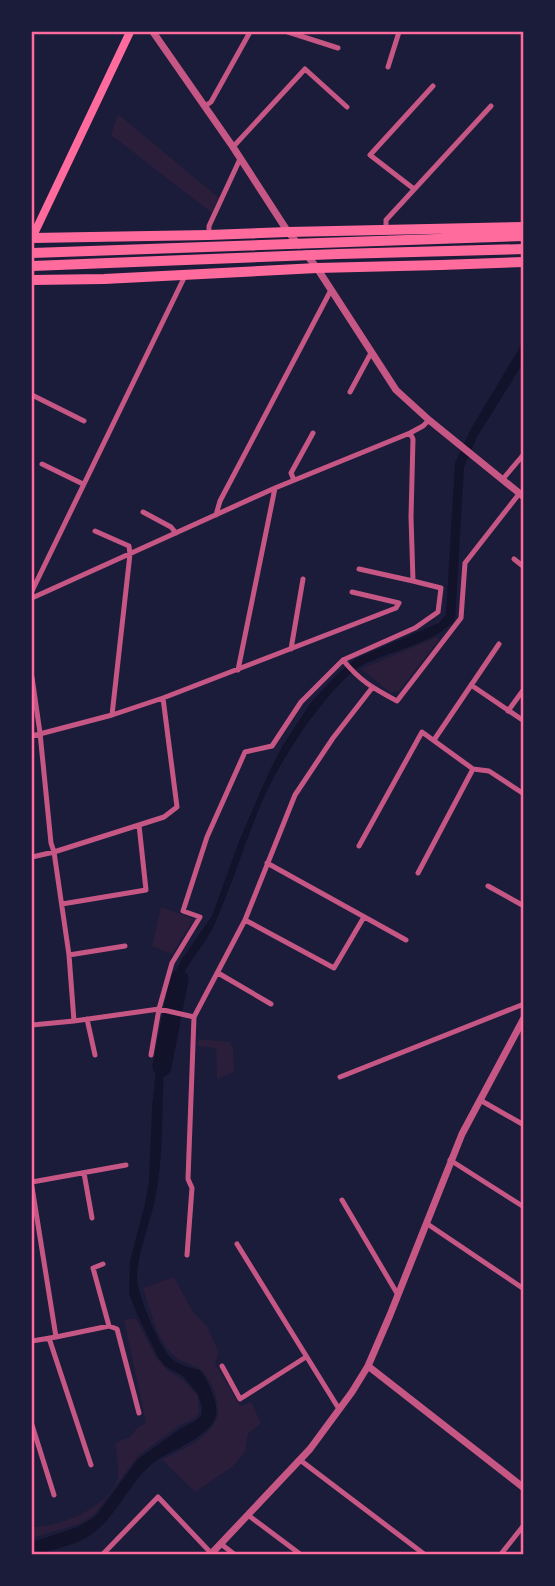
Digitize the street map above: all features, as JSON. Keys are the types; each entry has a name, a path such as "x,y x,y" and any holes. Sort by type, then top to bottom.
{"highway":[{"path":"32,238 523,227"},
{"path":"32,266 523,236"},
{"path":"32,253 338,248 523,249"},
{"path":"32,280 523,262"}],"main road":[{"path":"32,238 131,32"}],"street":[{"path":"153,32 288,232 317,268 396,390 521,495 465,563 461,618 397,701 356,676 343,660"},
{"path":"205,106 211,102 250,32"},
{"path":"288,32 338,48"},
{"path":"388,67 400,32"},
{"path":"233,147 305,69 347,107"},
{"path":"414,189 370,155 433,86"},
{"path":"386,230 386,220 491,106"},
{"path":"209,236 209,226 240,159"},
{"path":"32,591 186,275"},
{"path":"216,515 220,501 331,289"},
{"path":"350,392 371,353"},
{"path":"32,395 84,421"},
{"path":"32,598 275,488 410,433 424,426 429,420"},
{"path":"294,480 290,473 313,433"},
{"path":"410,433 413,439 413,580"},
{"path":"502,480 523,454"},
{"path":"42,464 83,484"},
{"path":"239,670 275,488"},
{"path":"143,512 171,527 176,533"},
{"path":"95,531 129,547 130,554 112,715"},
{"path":"514,559 523,566"},
{"path":"151,1055 159,1009 172,962 200,917 183,911 207,836 245,752 272,746 301,702 343,660 415,628 438,611 441,587 359,569"},
{"path":"291,649 303,579"},
{"path":"32,736 112,715 163,698 396,608 399,603 352,592"},
{"path":"434,740 499,644"},
{"path":"32,677 51,843 69,955 74,1021"},
{"path":"471,685 523,721"},
{"path":"187,1255 192,1188 188,1179 194,1017 245,920 295,795 333,738 372,688"},
{"path":"508,711 523,689"},
{"path":"32,857 164,817 177,807 163,698"},
{"path":"359,846 422,732 473,769 489,771 523,794"},
{"path":"418,873 473,769"},
{"path":"62,904 146,890 139,825"},
{"path":"267,863 406,940"},
{"path":"488,886 523,906"},
{"path":"245,920 334,968 364,917"},
{"path":"69,955 125,946"},
{"path":"218,973 271,1004"},
{"path":"340,1077 523,1004"},
{"path":"32,1026 159,1009 194,1017"},
{"path":"103,1555 158,1497 212,1554 320,1437 368,1366 450,1160 523,1018"},
{"path":"86,1019 95,1055"},
{"path":"480,1100 523,1125"},
{"path":"450,1160 523,1206"},
{"path":"91,1465 52,1337 32,1184 127,1165"},
{"path":"84,1173 92,1218"},
{"path":"342,1200 398,1295"},
{"path":"426,1223 523,1289"},
{"path":"237,1244 339,1409"},
{"path":"103,1264 93,1268 109,1326"},
{"path":"32,1340 109,1326 117,1329 139,1413"},
{"path":"222,1366 240,1399 306,1357"},
{"path":"368,1366 523,1488"},
{"path":"32,1425 54,1495"},
{"path":"300,1460 424,1555"},
{"path":"248,1515 300,1555"},
{"path":"501,1555 523,1525"},
{"path":"221,1544 234,1555"}],"shaded area":[{"path":"118,114 219,198 212,213 111,135"},
{"path":"523,342 523,363 477,437 464,467 455,620 435,635 372,660 355,670 332,692 307,724 264,797 214,925 184,972 172,1006 164,1062 159,1176 137,1278 143,1302 162,1345 174,1360 200,1370 214,1397 216,1415 200,1435 147,1468 108,1519 89,1536 78,1542 32,1554 32,1542 78,1527 95,1517 138,1459 201,1416 202,1407 198,1394 183,1376 165,1366 158,1357 129,1293 130,1261 149,1181 157,1059 174,975 212,916 240,839 269,772 312,701 355,659 439,623 446,614 455,463 471,429"},
{"path":"437,637 439,640 399,691 391,693 361,669"},
{"path":"161,907 194,919 172,954 152,946"},
{"path":"198,1039 230,1042 233,1048 234,1072 217,1079 216,1048 198,1046"},
{"path":"174,1277 193,1312 207,1326 219,1353 215,1363 240,1406 251,1402 261,1423 248,1434 245,1452 232,1467 195,1492 162,1460 194,1443 208,1432 218,1415 216,1396 203,1372 175,1356 161,1339 143,1288"},
{"path":"134,1318 155,1356 198,1396 199,1413 138,1456 94,1515 79,1524 32,1538 32,1527 56,1524 69,1519 95,1506 106,1497 118,1476 115,1443 130,1437 137,1428 146,1423 124,1320"}],"waterway":[{"path":"162,1067 179,979"}]}
